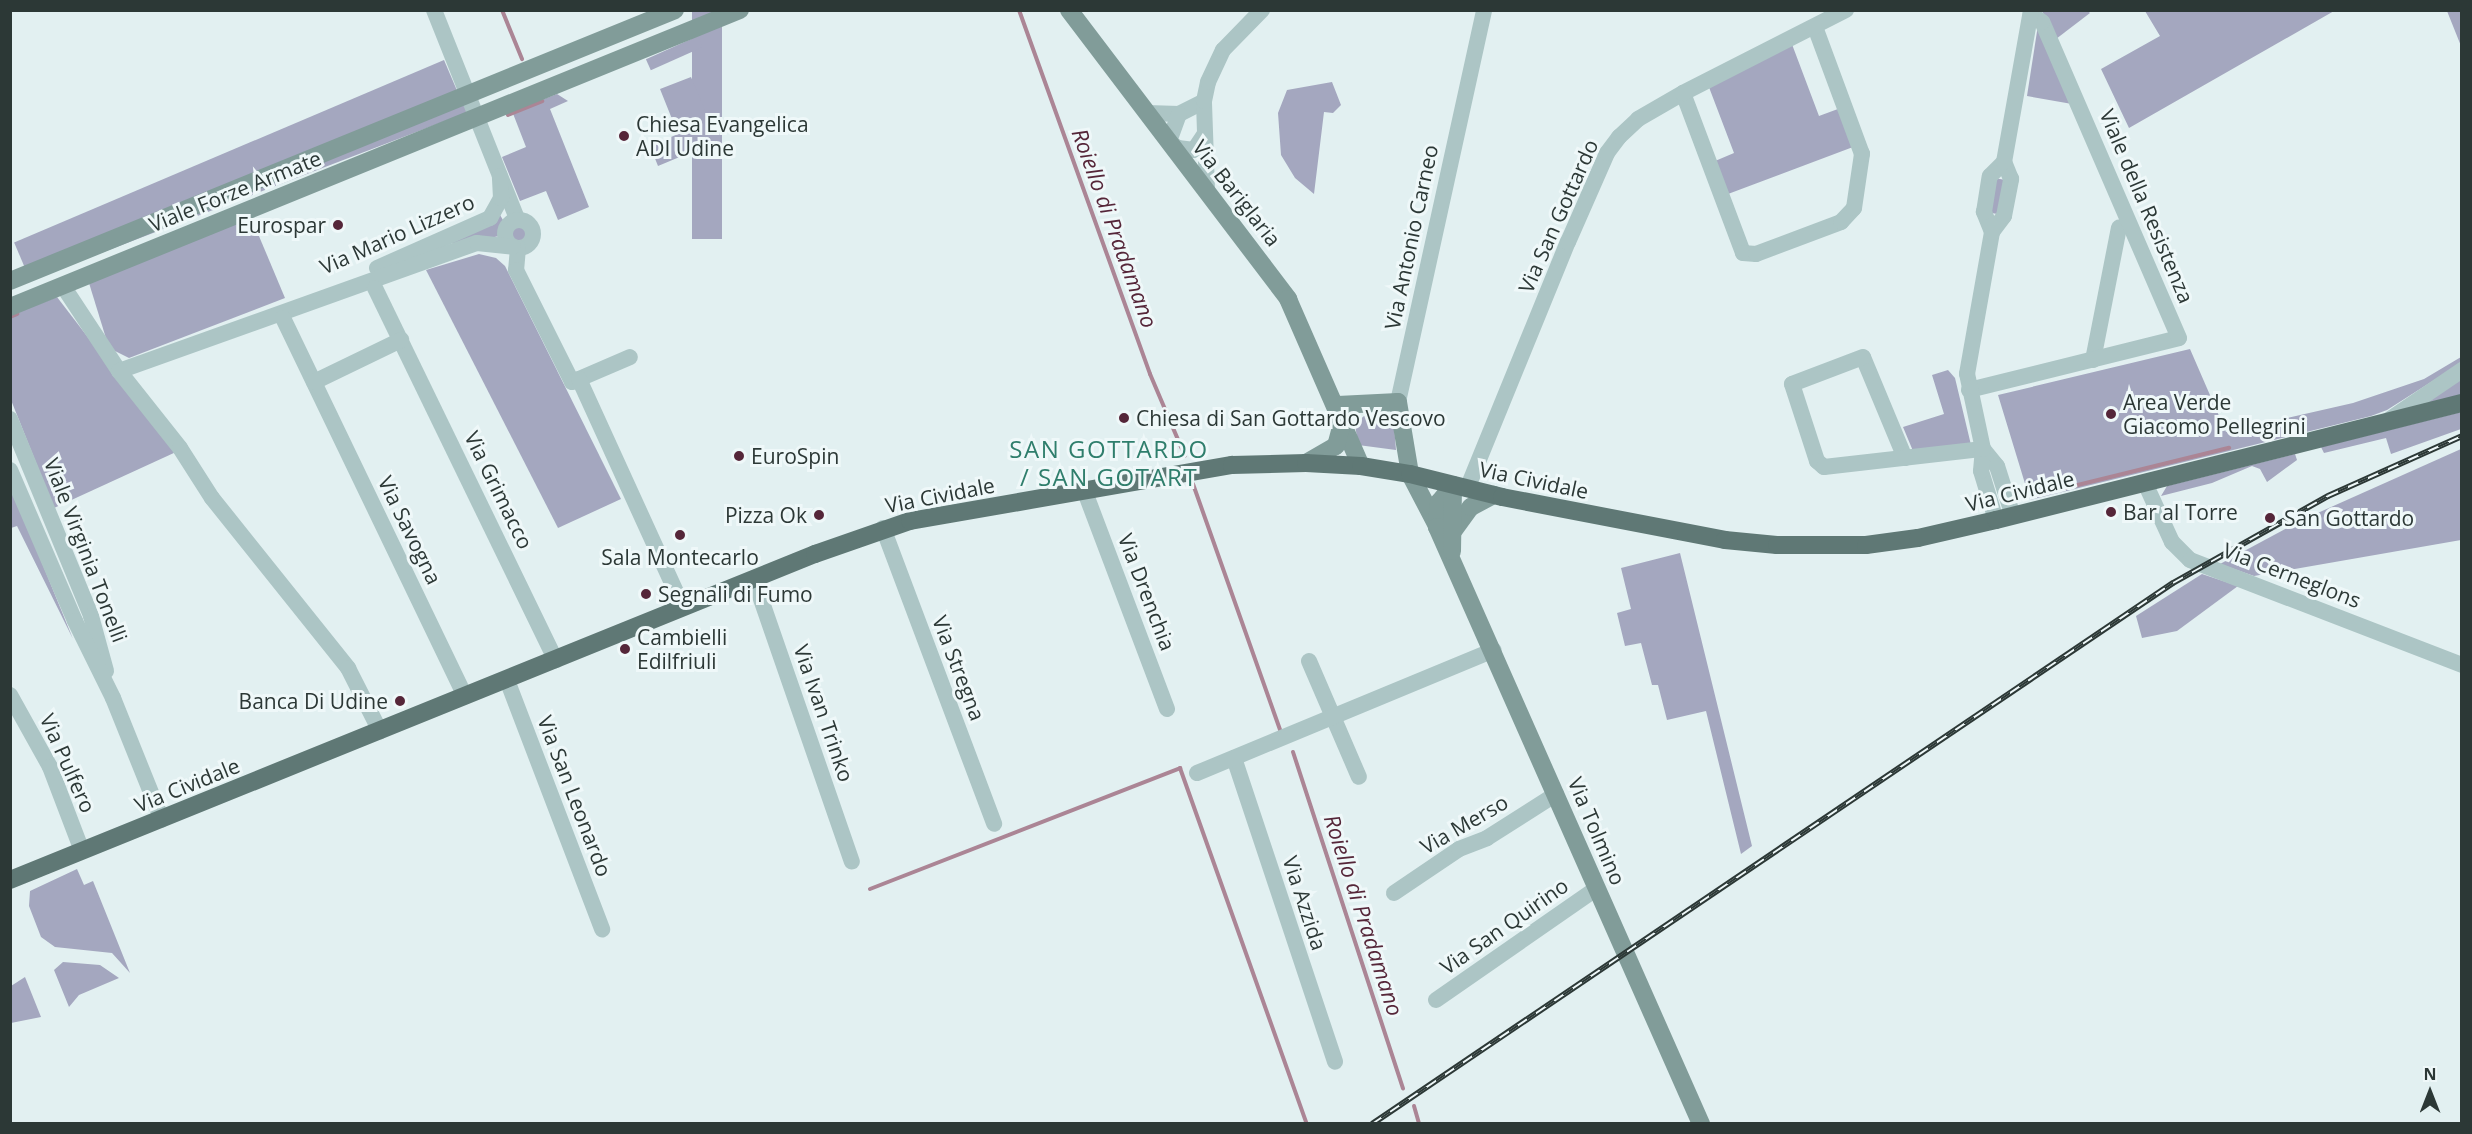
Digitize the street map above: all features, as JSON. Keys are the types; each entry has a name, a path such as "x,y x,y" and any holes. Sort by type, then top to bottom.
{"main road":[{"name":"Via Cividale","path":"10,880 883,528 1232,465 1306,463 1361,466 1410,474 1494,495 1698,536 1778,545 1892,543 2005,518 2382,425 2462,403"}],"street":[{"path":"434,10 477,117"},
{"name":"Viale Forze Armate","path":"10,281 675,10"},
{"name":"Viale Forze Armate","path":"10,307 741,10"},
{"name":"Via Bariglaria","path":"1069,10 1207,189 1288,299 1340,412 1361,466"},
{"path":"1207,189 1204,101 1223,50 1262,10"},
{"name":"Via Antonio Carneo","path":"1410,474 1398,402 1484,10"},
{"name":"Via San Gottardo","path":"1460,487 1607,153 1638,119 1683,93 1846,10"},
{"name":"Viale della Resistenza","path":"2005,518 1997,466 1983,449 1969,390 1968,366 1992,232 1984,212 1990,176 2004,162 2031,12"},
{"name":"Viale della Resistenza","path":"1969,390 2179,338 2042,22 2031,12"},
{"path":"1683,93 1743,253 1756,254 1841,222 1854,208 1863,154 1815,27"},
{"path":"1148,113 1179,114 1204,101"},
{"path":"1179,114 1169,142 1178,148 1194,150 1204,135"},
{"name":"Via Mario Lizzero","path":"119,370 477,243 516,248 531,243 534,234 529,222 517,219 477,117"},
{"name":"Via Mario Lizzero","path":"281,314 490,218 501,198 500,176"},
{"name":"Viale della Resistenza","path":"2093,360 2119,228"},
{"path":"516,248 514,261 516,270 572,382 630,357"},
{"path":"63,286 119,370 180,448 212,498 348,668 380,731"},
{"name":"Via Grimacco","path":"375,288 556,660"},
{"name":"Via Savogna","path":"281,314 465,697"},
{"path":"314,382 401,340"},
{"path":"1905,458 1863,357 1792,384 1821,466 1905,458 1983,449"},
{"name":"Via Cividale","path":"2382,425 2462,370"},
{"path":"579,379 683,607"},
{"path":"1306,463 1336,446 1340,412 1398,402"},
{"name":"Viale Virginia Tonelli","path":"10,419 91,616 113,698"},
{"name":"Viale Virginia Tonelli","path":"10,470 84,642 113,698 162,820"},
{"name":"Via Tolmino","path":"1410,474 1444,530 1452,556 1701,1124"},
{"name":"Via Cerneglons","path":"2145,483 2172,542 2190,560 2462,664"},
{"name":"Via Tolmino","path":"1444,530 1460,487"},
{"name":"Via Drenchia","path":"1085,492 1167,709"},
{"path":"1444,530 1471,507 1494,495"},
{"name":"Via Stregna","path":"883,528 994,824"},
{"name":"Via Ivan Trinko","path":"753,579 852,862"},
{"path":"1197,773 1494,650"},
{"path":"1309,661 1359,777"},
{"name":"Via San Leonardo","path":"507,680 602,929"},
{"name":"Via Pulfero","path":"10,695 50,767 82,851"},
{"name":"Via Azzida","path":"1234,758 1335,1062"},
{"name":"Via Merso","path":"1394,893 1459,849 1487,838 1556,794"},
{"name":"Via San Quirino","path":"1436,1000 1597,888"}],"shaded area":[{"path":"692,11 722,11 722,239 692,239"},
{"path":"2042,11 2088,11 2090,13 2056,39"},
{"path":"2145,11 2334,11 2129,128 2101,69 2160,36"},
{"path":"2447,11 2461,11 2461,46"},
{"path":"2038,25 2072,104 2027,96"},
{"path":"698,36 703,47 651,70 646,59"},
{"path":"1790,39 1819,116 1846,106 1861,144 1720,197 1708,164 1734,153 1707,82"},
{"path":"444,60 457,91 27,274 14,242"},
{"path":"691,77 718,141 658,166 650,146 678,134 660,89"},
{"path":"1332,82 1341,105 1333,113 1324,112 1314,194 1295,178 1281,155 1278,113 1287,90"},
{"path":"557,94 568,101 550,109 589,207 558,220 546,191 520,201 502,157 526,147 512,111"},
{"path":"464,104 467,112 11,288 10,278"},
{"path":"1994,178 2006,180 2000,214 1989,213"},
{"path":"500,215 503,220 499,236 454,246 451,239"},
{"path":"251,217 285,298 129,358 109,348 89,283"},
{"path":"519,223 526,226 529,233 526,240 519,243 512,240 509,233 512,226"},
{"path":"479,254 496,258 505,266 621,499 558,528 426,270"},
{"path":"57,297 176,452 54,508 11,400 11,315"},
{"name":"Area Verde Giacomo Pellegrini","path":"2190,349 2226,432 2353,403 2424,379 2461,357 2461,363 2387,410 2371,416 2030,500 1998,395"},
{"path":"1948,370 1955,378 1971,445 1913,451 1903,427 1944,414 1932,375"},
{"path":"2461,377 2461,395 2428,403 2427,399"},
{"path":"2461,412 2461,429 2391,454 2386,438 2324,453 2321,447"},
{"path":"1379,413 1393,414 1396,450 1358,445 1355,424 1364,416"},
{"path":"2461,449 2461,540 2254,576 2220,564 2302,520"},
{"path":"2295,454 2297,460 2267,482 2260,469 2252,466 2212,483 2161,496 2167,486"},
{"path":"10,484 73,639 17,526 11,528"},
{"path":"1680,553 1752,846 1741,854 1706,711 1667,720 1658,685 1652,685 1641,643 1625,646 1617,613 1631,609 1621,568"},
{"path":"2202,574 2238,586 2177,631 2142,638 2136,616"},
{"path":"77,869 84,885 93,881 130,973 112,953 55,947 41,937 29,906 30,891"},
{"path":"63,962 100,965 119,978 79,995 69,1007 54,970"},
{"path":"25,977 41,1017 11,1023 11,986"}],"waterway":[{"path":"502,10 522,59"},
{"name":"Roiello di Pradamano","path":"1019,10 1150,374 1185,456"},
{"path":"508,115 542,101"},
{"path":"10,317 17,314"},
{"path":"2033,496 2229,448"},
{"name":"Roiello di Pradamano","path":"1193,484 1280,730"},
{"name":"Roiello di Pradamano","path":"1293,752 1403,1088"},
{"path":"870,889 1180,768 1307,1124"},
{"name":"Roiello di Pradamano","path":"1414,1106 1419,1124"}],"railway":[{"path":"1372,1124 2173,583 2328,496 2462,436"}],"place":[{"name":"Chiesa Evangelica ADI Udine","path":"624,136"},
{"name":"Eurospar","path":"338,225"},
{"name":"Area Verde Giacomo Pellegrini","path":"2111,414"},
{"name":"Chiesa di San Gottardo Vescovo","path":"1124,418"},
{"name":"EuroSpin","path":"739,456"},
{"name":"Bar al Torre","path":"2111,512"},
{"name":"Pizza Ok","path":"819,515"},
{"name":"San Gottardo","path":"2270,518"},
{"name":"Sala Montecarlo","path":"680,535"},
{"name":"Segnali di Fumo","path":"646,594"},
{"name":"Cambielli Edilfriuli","path":"625,649"},
{"name":"Banca Di Udine","path":"400,701"}],"district":[{"name":"SAN GOTTARDO / SAN GOTART","path":"1109,463"}]}
